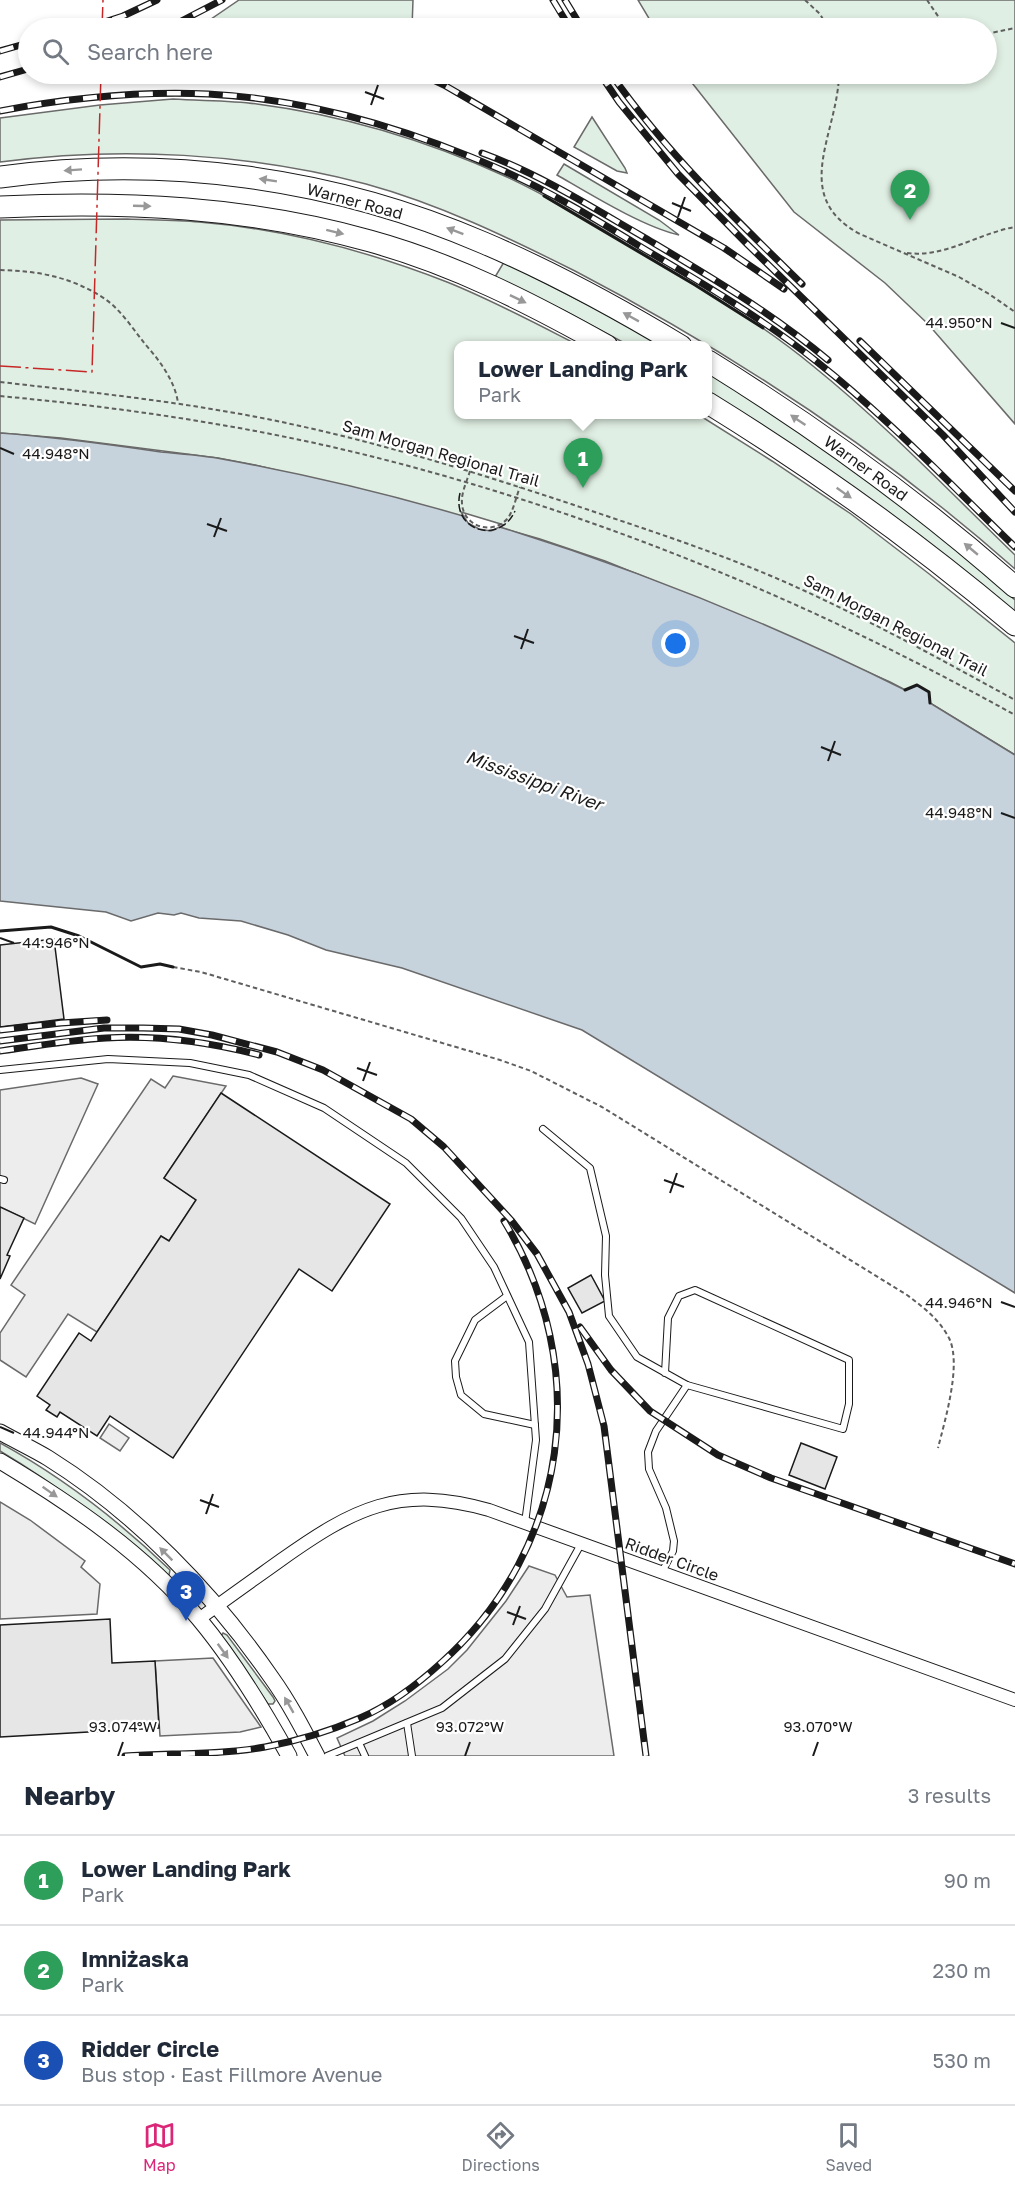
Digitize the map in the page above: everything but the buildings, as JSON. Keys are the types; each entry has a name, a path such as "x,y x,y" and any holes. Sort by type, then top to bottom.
{"highway":[{"name":"Warner Road","path":"0,177 83,169 189,171 237,175 330,192 430,222 483,242 578,288 674,341"},
{"path":"0,207 187,208 280,219 372,242 451,269 539,309 599,341"},
{"name":"Warner Road","path":"712,364 872,472 957,538 1015,587"},
{"name":"Warner Road","path":"712,406 856,501 941,565 1015,625"}],"street":[{"path":"0,1432 48,1458 107,1501 152,1539 216,1606 272,1678 317,1756"},
{"path":"0,1461 45,1488 106,1532 163,1581 199,1619 239,1674 289,1756"},
{"name":"Ridder Circle","path":"199,1619 339,1521 386,1504 416,1499 447,1500 489,1510 1015,1700"}],"lane":[{"path":"0,1070 108,1059 190,1063 249,1076 324,1108 406,1163 461,1218 494,1267 529,1342 536,1440 525,1523"},
{"path":"543,1129 590,1168 606,1236 605,1275 609,1316 637,1358 687,1386 843,1429 849,1404 849,1360 695,1290 680,1296 668,1318 665,1373"},
{"path":"507,1296 475,1320 468,1330 455,1361 456,1377 460,1395 484,1414 535,1425"},
{"path":"661,1573 673,1551 674,1541 666,1508 649,1468 648,1452 656,1431 687,1386"},
{"path":"327,1756 442,1708 505,1659 545,1609 581,1544"},
{"path":"407,1723 412,1756"},
{"path":"359,1743 365,1756"}],"path":[{"path":"805,0 822,18"},
{"path":"927,0 939,18"},
{"path":"997,32 1015,28"},
{"path":"839,84 821,176 823,196 834,215 849,228 969,282 1015,312"},
{"path":"901,252 915,254 943,250 1015,227"},
{"path":"0,270 45,273 70,282 106,300 125,319 161,364 177,391 178,404"},
{"name":"Sam Morgan Regional Trail","path":"0,382 178,404 279,422 392,448 470,471 691,545 785,582 858,617 1015,700"},
{"path":"0,396 99,407 253,431 379,458 516,498 666,550 778,595 857,632 1015,715"},
{"path":"470,471 462,501 464,512 470,521 480,526 491,527 501,524 512,510 520,487"},
{"path":"173,967 201,972 531,1071 602,1107 907,1294 932,1314 950,1339 954,1370 948,1409 938,1448"}],"green space":[{"path":"239,0 413,0 412,18 213,18"},
{"path":"638,0 1015,0 1015,424 928,324 885,283 794,212 693,84 997,84 997,18 649,18"},
{"path":"173,99 226,101 321,115 416,141 477,164 525,186 561,205 733,308 813,366 891,434 1015,555 1015,569 912,484 859,444 804,406 712,349 712,341 699,341 575,271 446,211 393,192 321,173 230,159 184,155 92,154 0,162 0,118 100,105"},
{"path":"592,117 627,173 617,171 574,147"},
{"path":"564,164 659,220 679,235 633,218 557,175"},
{"path":"0,220 190,221 231,225 294,236 356,251 417,271 464,289 570,341 454,341 454,419 705,419 851,514 1015,643 1015,755 930,703 890,682 739,615 605,561 540,539 414,503 255,465 218,458 61,438 0,433"},
{"path":"504,262 654,341 621,341 495,277"},
{"path":"712,376 828,451 905,508 1015,600 1015,612 783,439 712,395"},
{"path":"0,1443 46,1470 110,1517 170,1570 169,1575 167,1576 66,1494 0,1451"},
{"path":"223,1633 227,1635 273,1697 275,1701 273,1704 268,1704 221,1636"}],"shaded area":[{"path":"173,1076 226,1086 164,1178 196,1200 169,1241 161,1236 97,1332 68,1314 26,1377 0,1360 0,1333 25,1295 11,1285 151,1079 165,1088"},
{"path":"81,1078 98,1084 35,1224 0,1207 0,1090"},
{"path":"109,1424 129,1438 120,1451 100,1438"},
{"path":"0,1502 30,1520 85,1561 81,1567 100,1584 97,1614 0,1619"},
{"path":"529,1566 555,1575 567,1597 590,1595 614,1756 345,1756 337,1738 373,1721 448,1669 467,1650 506,1601"},
{"path":"213,1658 261,1727 240,1732 160,1736 155,1661"}],"water":[{"name":"Mississippi River","path":"0,433 222,459 311,477 398,498 572,550 741,615 905,690 917,685 929,692 930,703 1015,755 1015,1293 582,1030 402,968 326,950 288,935 241,921 199,918 181,913 174,915 158,913 131,921 106,912 0,901"}],"pier":[{"path":"461,512 504,525 491,531 479,529 468,523"}],"railway":[{"path":"117,18 157,0"},
{"path":"187,18 222,0"},
{"path":"553,0 564,18"},
{"path":"565,0 576,18"},
{"path":"0,51 18,46"},
{"path":"0,77 18,72"},
{"path":"442,84 724,248 784,289"},
{"path":"607,84 678,174 943,435 1015,512"},
{"path":"618,84 678,157 726,209 802,284"},
{"path":"0,111 51,102 129,95 182,93 246,97 284,102 359,119 433,142 504,171 558,198 733,302 796,346 842,382 893,428 1015,547"},
{"path":"482,153 545,181 717,281 828,360"},
{"path":"860,341 1015,491"},
{"path":"0,1030 107,1020"},
{"path":"0,1041 104,1028 179,1029 277,1052 323,1070 411,1119 444,1147 511,1220 537,1254 569,1312 588,1364 604,1426 646,1756"},
{"path":"0,1051 53,1043 125,1037 202,1043 259,1055"},
{"path":"125,1756 248,1750 301,1739 349,1723 382,1707 413,1686 442,1662 485,1616 518,1565 541,1510 554,1453 557,1394 550,1335 532,1277 504,1221"},
{"path":"580,1327 611,1370 650,1411 718,1455 771,1478 1015,1564"}],"fence":[{"path":"460,493 459,506 463,516 469,524 478,529 498,528 508,522 515,511"}],"wall":[{"path":"544,196 763,328"},
{"path":"905,690 917,685 929,692 930,703"},
{"path":"0,931 51,927 79,936 141,967 160,964 173,967"}],"power":[{"path":"102,18 103,0"},
{"path":"0,366 92,372 101,84"}],"place":[{"name":"Imniżaska","path":"910,220"},
{"name":"Lower Landing Park","path":"583,488"},
{"name":"Ridder Circle","path":"186,1621"}]}
